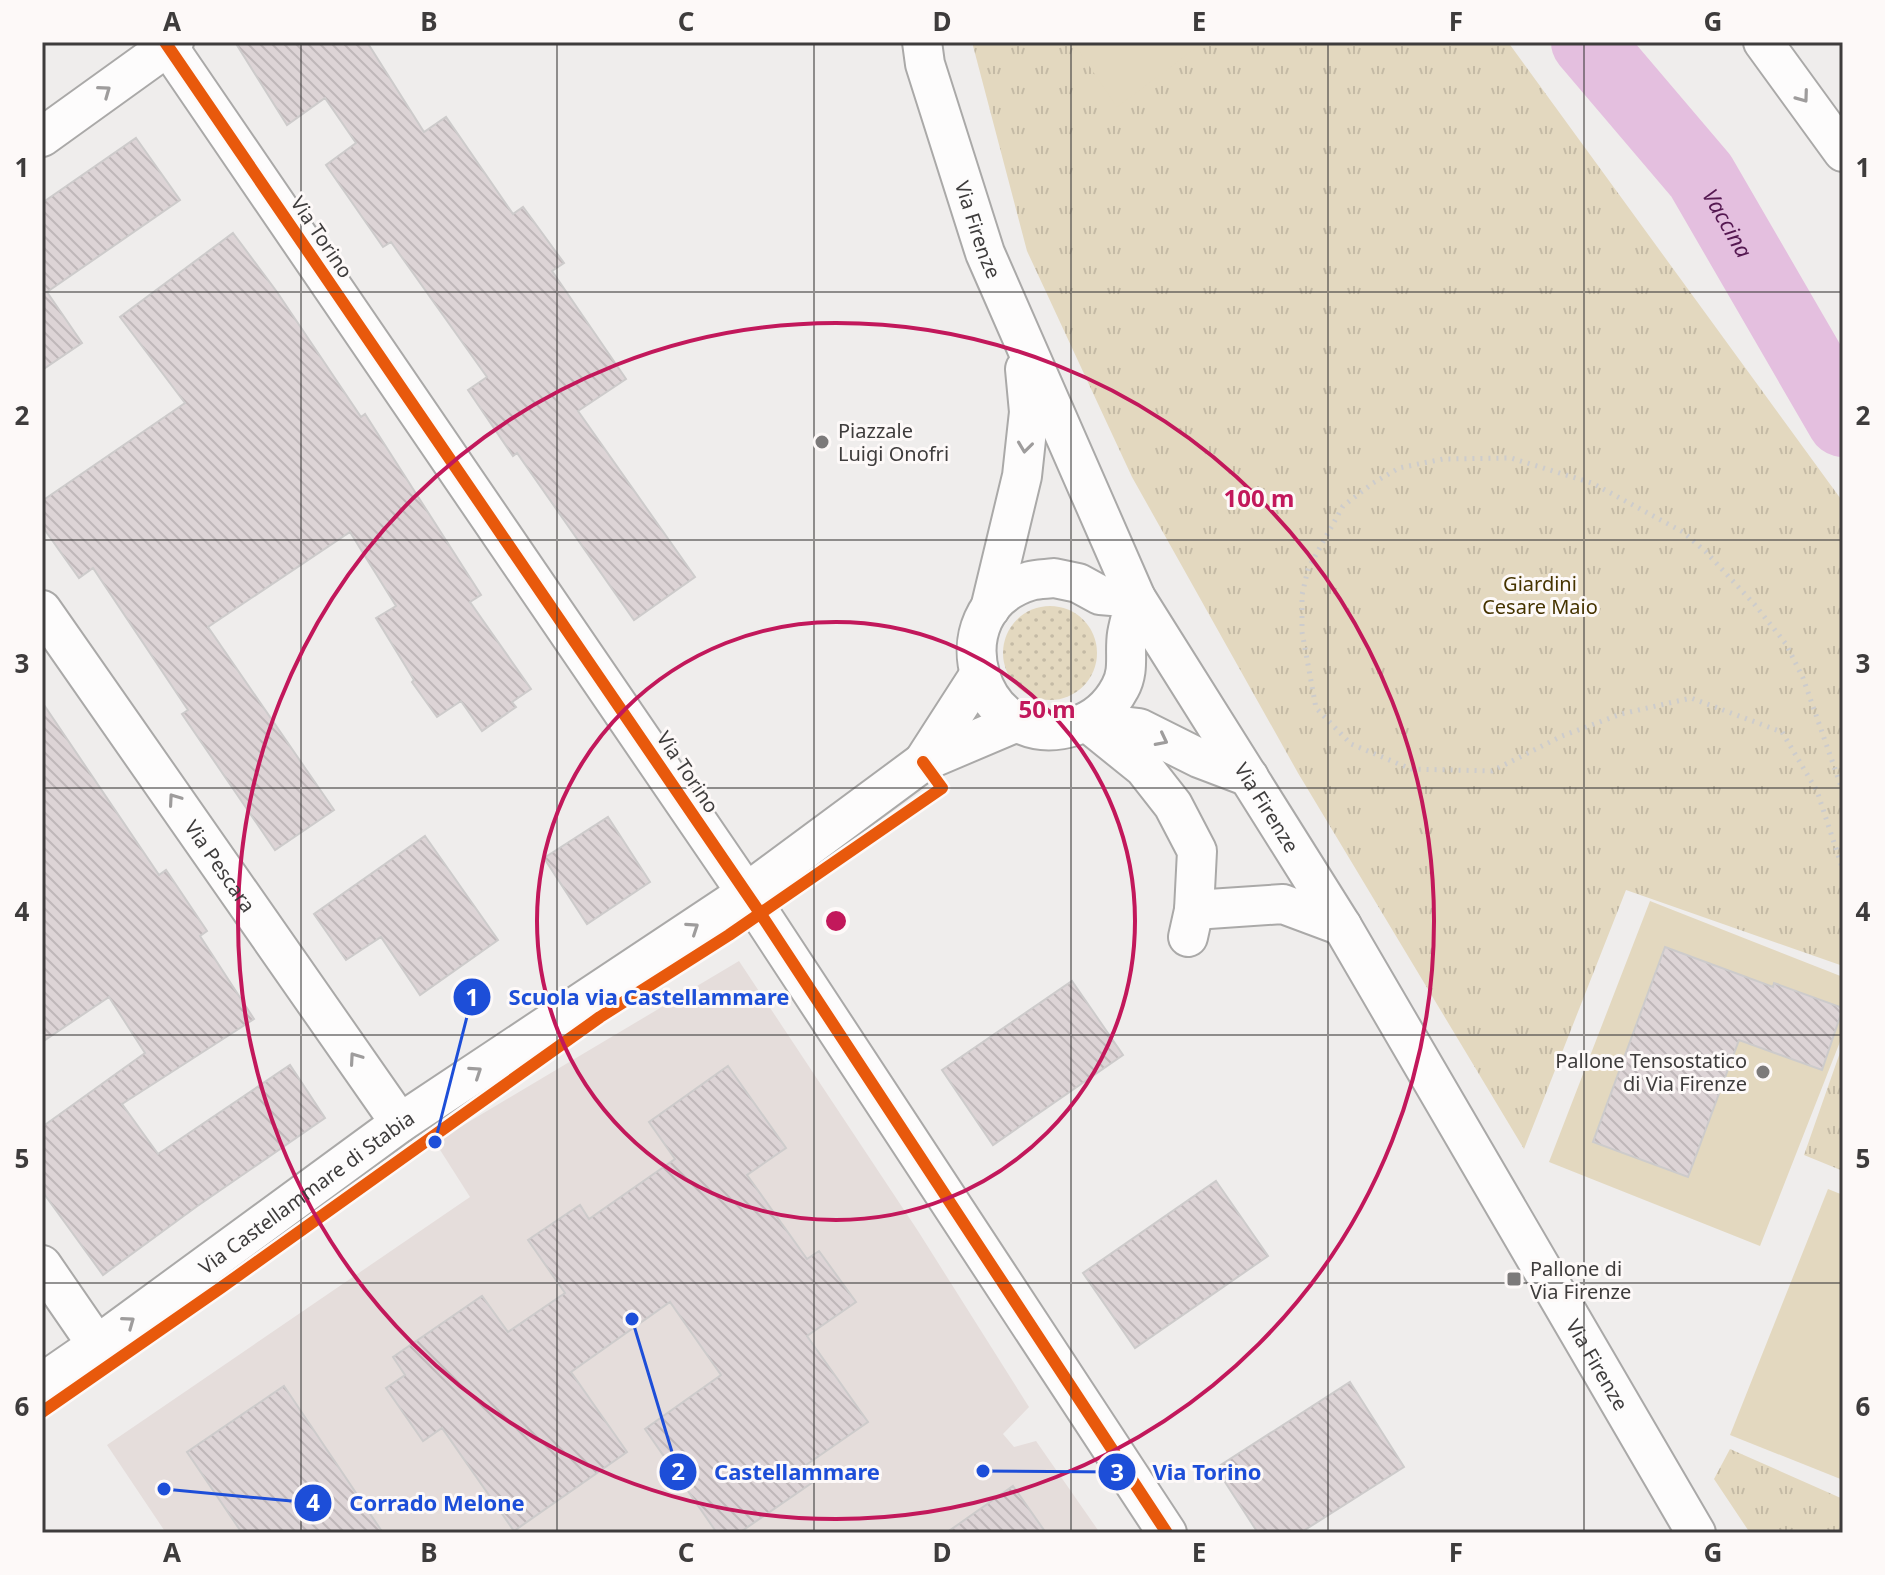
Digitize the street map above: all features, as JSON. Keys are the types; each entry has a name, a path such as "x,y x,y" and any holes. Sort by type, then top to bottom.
{"street":[{"name":"Via Firenze","path":"922,42 925,64 985,253 1136,598 1342,926 1696,1533"},
{"path":"1763,42 1843,152"},
{"path":"42,137 169,43"},
{"name":"Via Torino","path":"169,43 746,893 1167,1533"},
{"path":"990,609 1008,592 1030,581 1054,578 1078,583 1100,595 1136,598 1126,636 1128,662 1121,686 1107,707 1087,722 1064,730 1040,729 1017,722 1000,710 987,694 979,675 975,653 979,630 990,609 1022,476 1029,412 1023,342"},
{"name":"Via Pescara","path":"42,610 400,1123"},
{"path":"923,762 979,675"},
{"name":"Via Castellammare di Stabia","path":"42,1383 400,1123 746,893 923,762 1017,722"},
{"path":"1087,722 1139,728 1199,758 1249,777"},
{"path":"1087,722 1144,768 1173,805 1197,851 1191,923 1283,904 1342,926"},
{"path":"42,1265 97,1345"}],"path":[{"path":"1843,792 1803,678 1786,644 1755,605 1683,532 1592,483 1511,458 1443,459 1399,468 1343,506 1308,569 1302,595 1302,632 1316,708 1351,744 1411,769 1492,771 1562,736 1621,714 1691,698 1782,732 1817,791 1843,870"}],"shaded area":[{"path":"739,961 918,1231 1029,1407 1003,1434 1014,1447 1036,1441 1100,1533 166,1533 107,1445 470,1197 435,1142"}],"green space":[{"name":"Giardini Cesare Maio","path":"972,42 1508,42 1843,502 1843,966 1626,890 1524,1149 1298,773 1132,477 1027,251"},
{"path":"1073,42 1204,42 1117,107"},
{"path":"1050,606 1068,610 1083,620 1093,635 1097,653 1093,671 1083,686 1068,696 1050,700 1032,696 1017,686 1007,671 1003,653 1007,635 1017,620 1032,610"},
{"name":"Pallone Tensostatico di Via Firenze","path":"1650,901 1843,977 1843,1008 1774,983 1752,1044 1822,1069 1843,1009 1843,1034 1760,1246 1549,1162"},
{"path":"1843,1044 1843,1171 1804,1155"},
{"path":"1828,1189 1843,1195 1843,1480 1730,1435"},
{"path":"1730,1449 1843,1499 1843,1533 1750,1533 1714,1479"}],"building":[{"path":"235,42 367,42 424,132 446,117 513,214 523,207 564,263 552,271 626,379 578,411 695,577 634,620 517,453 513,456 468,390 487,377 391,242 383,247 326,165 356,143 325,98 287,125"},
{"path":"136,138 180,200 47,292 82,343 42,370 42,203"},
{"path":"233,233 277,292 361,417 365,414 481,595 470,602 531,689 512,702 516,707 482,731 461,701 437,717 412,682 414,680 376,618 396,606 350,532 208,627 334,810 275,850 182,714 188,710 93,568 79,578 42,526 42,501 185,403 120,317"},
{"path":"42,702 159,875 166,870 207,931 200,936 254,1019 122,1104 158,1154 290,1065 325,1118 103,1275 42,1191 42,1127 145,1053 109,997 42,1042"},
{"path":"608,817 650,882 587,924 544,858"},
{"path":"425,836 498,940 420,995 381,937 346,960 314,914"},
{"path":"1665,947 1773,987 1774,983 1843,1008 1822,1070 1739,1040 1688,1177 1593,1142"},
{"path":"1072,981 1123,1055 993,1145 942,1070"},
{"path":"728,1066 786,1148 747,1175 807,1259 819,1251 856,1302 807,1336 868,1422 806,1465 816,1480 739,1533 717,1533 645,1429 721,1375 670,1302 571,1372 627,1452 514,1531 442,1428 423,1441 386,1388 405,1375 393,1357 482,1296 508,1332 565,1293 528,1240 580,1205 589,1219 675,1159 649,1122"},
{"path":"1216,1181 1268,1256 1135,1348 1083,1273"},
{"path":"1350,1382 1404,1467 1300,1533 1258,1533 1216,1468"},
{"path":"284,1386 383,1533 242,1533 187,1452"},
{"path":"1013,1486 1046,1533 946,1533"}],"waterway":[{"name":"Vaccina","path":"1587,42 1701,176 1843,421"}],"cycle path":[{"path":"165,42 760,913 1167,1533"},
{"path":"42,1412 600,1017 729,935 942,788 923,762"}],"place":[{"name":"Piazzale Luigi Onofri","path":"822,442"},
{"name":"Pallone Tensostatico di Via Firenze","path":"1763,1072"},
{"name":"Scuola via Castellammare","path":"435,1142"},
{"name":"Pallone di Via Firenze","path":"1514,1279"},
{"name":"Castellammare","path":"632,1319"},
{"name":"Via Torino","path":"983,1471"},
{"name":"Corrado Melone","path":"164,1489"}]}
